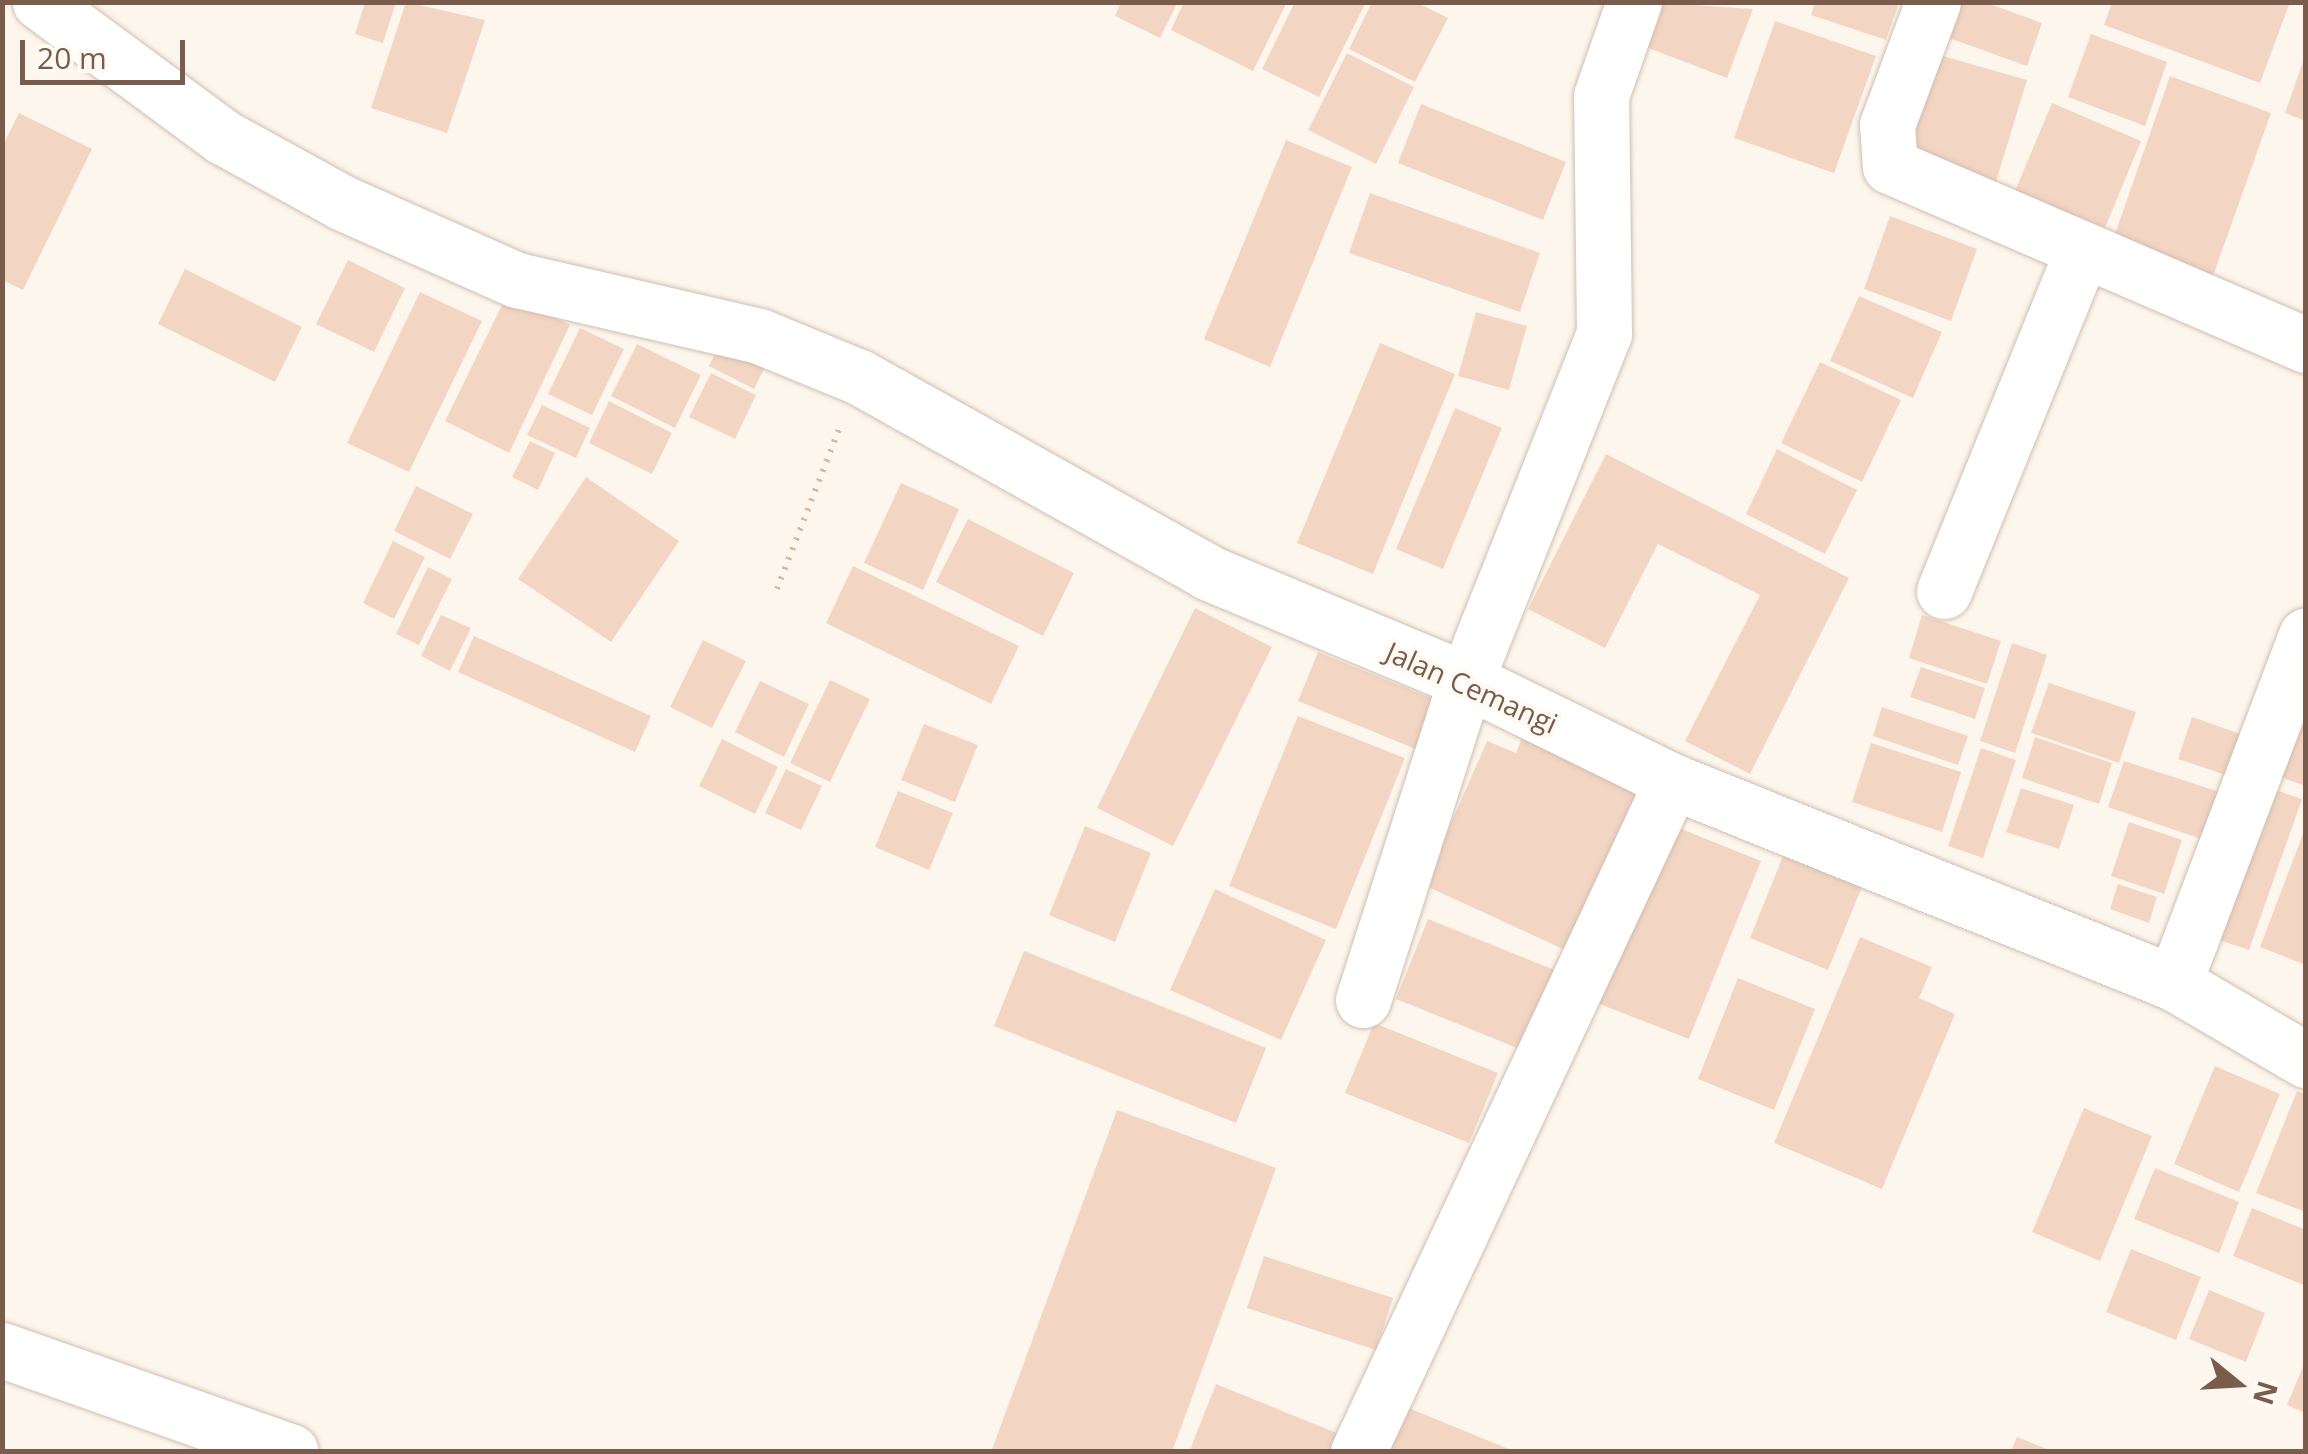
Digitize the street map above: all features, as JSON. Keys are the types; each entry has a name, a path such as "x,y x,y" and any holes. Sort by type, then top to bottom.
{"street":[{"name":"Jalan Cemangi","path":"40,2 223,137 464,259 759,336 859,376 1209,573 1466,680 1672,781 2174,983 2306,1060"},
{"path":"1363,1000 1466,680 1604,334 1601,96 1634,2"},
{"path":"1933,2 1888,125 1890,166 2306,345"},
{"path":"1944,591 2082,251"},
{"path":"2174,983 2306,635"},
{"path":"1358,1452 1672,781"},
{"path":"2,1350 291,1452"}],"path":[{"path":"776,589 859,376"}],"building":[{"path":"365,2 396,2 383,43 355,34"},
{"path":"406,2 485,20 447,133 371,108"},
{"path":"1121,2 1178,2 1160,38 1115,16"},
{"path":"1184,2 1287,2 1253,71 1171,30"},
{"path":"1295,2 1366,2 1319,97 1262,69"},
{"path":"1372,2 1416,2 1448,18 1415,82 1349,49"},
{"path":"1646,2 1753,9 1727,78 1630,41"},
{"path":"1815,2 1899,2 1886,40 1811,15"},
{"path":"1934,2 1984,2 2042,23 2027,66 1924,29"},
{"path":"2112,2 2290,2 2260,83 2104,25"},
{"path":"1775,21 1876,56 1834,173 1734,138"},
{"path":"2091,34 2167,62 2145,126 2068,97"},
{"path":"1922,50 2027,80 1995,185 1891,155"},
{"path":"1347,53 1414,87 1376,164 1308,130"},
{"path":"2306,56 2306,121 2285,113"},
{"path":"2170,76 2271,113 2213,276 2113,240"},
{"path":"2052,103 2141,141 2105,228 2015,191"},
{"path":"1421,104 1566,162 1543,220 1398,163"},
{"path":"19,113 92,149 23,290 2,280 2,147"},
{"path":"1286,140 1352,167 1270,367 1204,339"},
{"path":"1370,193 1540,253 1520,312 1349,253"},
{"path":"1890,216 1977,249 1951,321 1864,289"},
{"path":"348,260 405,288 374,352 316,324"},
{"path":"185,269 302,327 275,382 158,324"},
{"path":"420,292 482,321 409,472 347,443"},
{"path":"507,295 570,325 509,453 445,421"},
{"path":"1859,296 1942,332 1913,398 1830,361"},
{"path":"1476,312 1527,326 1509,390 1458,376"},
{"path":"580,328 624,349 592,415 548,394"},
{"path":"726,331 772,353 754,389 709,366"},
{"path":"1380,343 1455,374 1373,574 1297,543"},
{"path":"637,344 701,375 675,428 611,396"},
{"path":"1820,362 1901,400 1862,482 1781,443"},
{"path":"711,373 756,395 735,439 689,417"},
{"path":"609,401 672,433 652,474 589,443"},
{"path":"542,405 590,428 576,458 527,435"},
{"path":"1455,408 1502,428 1443,569 1396,549"},
{"path":"530,441 555,453 538,490 512,477"},
{"path":"1777,449 1857,490 1825,554 1746,514"},
{"path":"1606,454 1849,578 1750,774 1685,741 1760,595 1658,544 1605,648 1528,609"},
{"path":"586,477 679,541 611,642 518,579"},
{"path":"901,483 959,509 923,590 864,563"},
{"path":"416,486 473,514 450,559 394,531"},
{"path":"968,519 1074,573 1043,636 936,582"},
{"path":"393,541 425,557 394,619 363,603"},
{"path":"853,566 1019,646 991,704 826,623"},
{"path":"428,567 452,579 419,645 396,634"},
{"path":"1195,608 1272,647 1173,846 1097,808"},
{"path":"441,615 471,628 450,671 421,656"},
{"path":"1922,615 2001,641 1987,684 1909,658"},
{"path":"474,636 651,716 635,752 458,672"},
{"path":"703,640 746,661 712,728 670,707"},
{"path":"2012,643 2047,655 2015,753 1980,741"},
{"path":"1318,652 1443,703 1423,752 1298,701"},
{"path":"2306,653 2306,786 2262,771"},
{"path":"1921,667 1985,688 1975,719 1910,697"},
{"path":"830,680 870,699 830,782 790,763"},
{"path":"760,681 809,704 784,757 735,732"},
{"path":"2049,683 2136,712 2119,763 2031,733"},
{"path":"1882,707 1968,736 1958,765 1873,736"},
{"path":"1298,716 1405,758 1336,929 1229,886"},
{"path":"2192,717 2255,739 2241,780 2178,759"},
{"path":"924,724 978,745 955,802 901,780"},
{"path":"1523,735 1647,785 1576,955 1424,885 1487,741 1516,753"},
{"path":"2035,737 2112,763 2099,804 2022,778"},
{"path":"722,739 778,767 755,814 699,786"},
{"path":"1871,743 1961,772 1942,832 1852,802"},
{"path":"1981,748 2016,760 1983,858 1948,846"},
{"path":"2124,761 2220,792 2204,840 2108,807"},
{"path":"786,769 822,786 801,830 765,813"},
{"path":"2258,784 2302,799 2249,950 2205,935"},
{"path":"2021,788 2074,805 2059,849 2006,832"},
{"path":"898,791 953,813 929,870 875,847"},
{"path":"2129,822 2182,840 2164,894 2111,876"},
{"path":"1669,824 1761,861 1689,1039 1597,1003"},
{"path":"1085,826 1151,853 1115,942 1049,915"},
{"path":"2306,826 2306,965 2260,947"},
{"path":"1783,856 1862,887 1828,970 1750,938"},
{"path":"2118,884 2157,897 2149,923 2110,909"},
{"path":"1215,889 1326,940 1281,1040 1170,990"},
{"path":"1428,919 1562,973 1530,1053 1396,999"},
{"path":"1860,937 1932,967 1919,998 1955,1014 1882,1189 1774,1143"},
{"path":"1024,951 1266,1048 1236,1123 994,1026"},
{"path":"1738,978 1815,1009 1774,1110 1698,1079"},
{"path":"1374,1023 1498,1073 1469,1143 1345,1093"},
{"path":"2215,1066 2280,1094 2239,1192 2174,1164"},
{"path":"2297,1091 2306,1094 2306,1212 2256,1193"},
{"path":"2084,1108 2152,1136 2100,1261 2032,1232"},
{"path":"1117,1110 1276,1168 1172,1452 991,1452"},
{"path":"2155,1168 2239,1202 2219,1253 2134,1219"},
{"path":"2252,1208 2306,1230 2306,1286 2233,1256"},
{"path":"2131,1249 2201,1277 2176,1340 2106,1312"},
{"path":"1264,1256 1393,1298 1376,1350 1247,1308"},
{"path":"2209,1290 2265,1313 2246,1362 2189,1339"},
{"path":"2306,1359 2306,1413 2287,1405"},
{"path":"1216,1384 1344,1436 1337,1452 1189,1452"},
{"path":"1406,1407 1516,1452 1388,1452"},
{"path":"2017,1437 2052,1451 2052,1452 2011,1452"}]}
